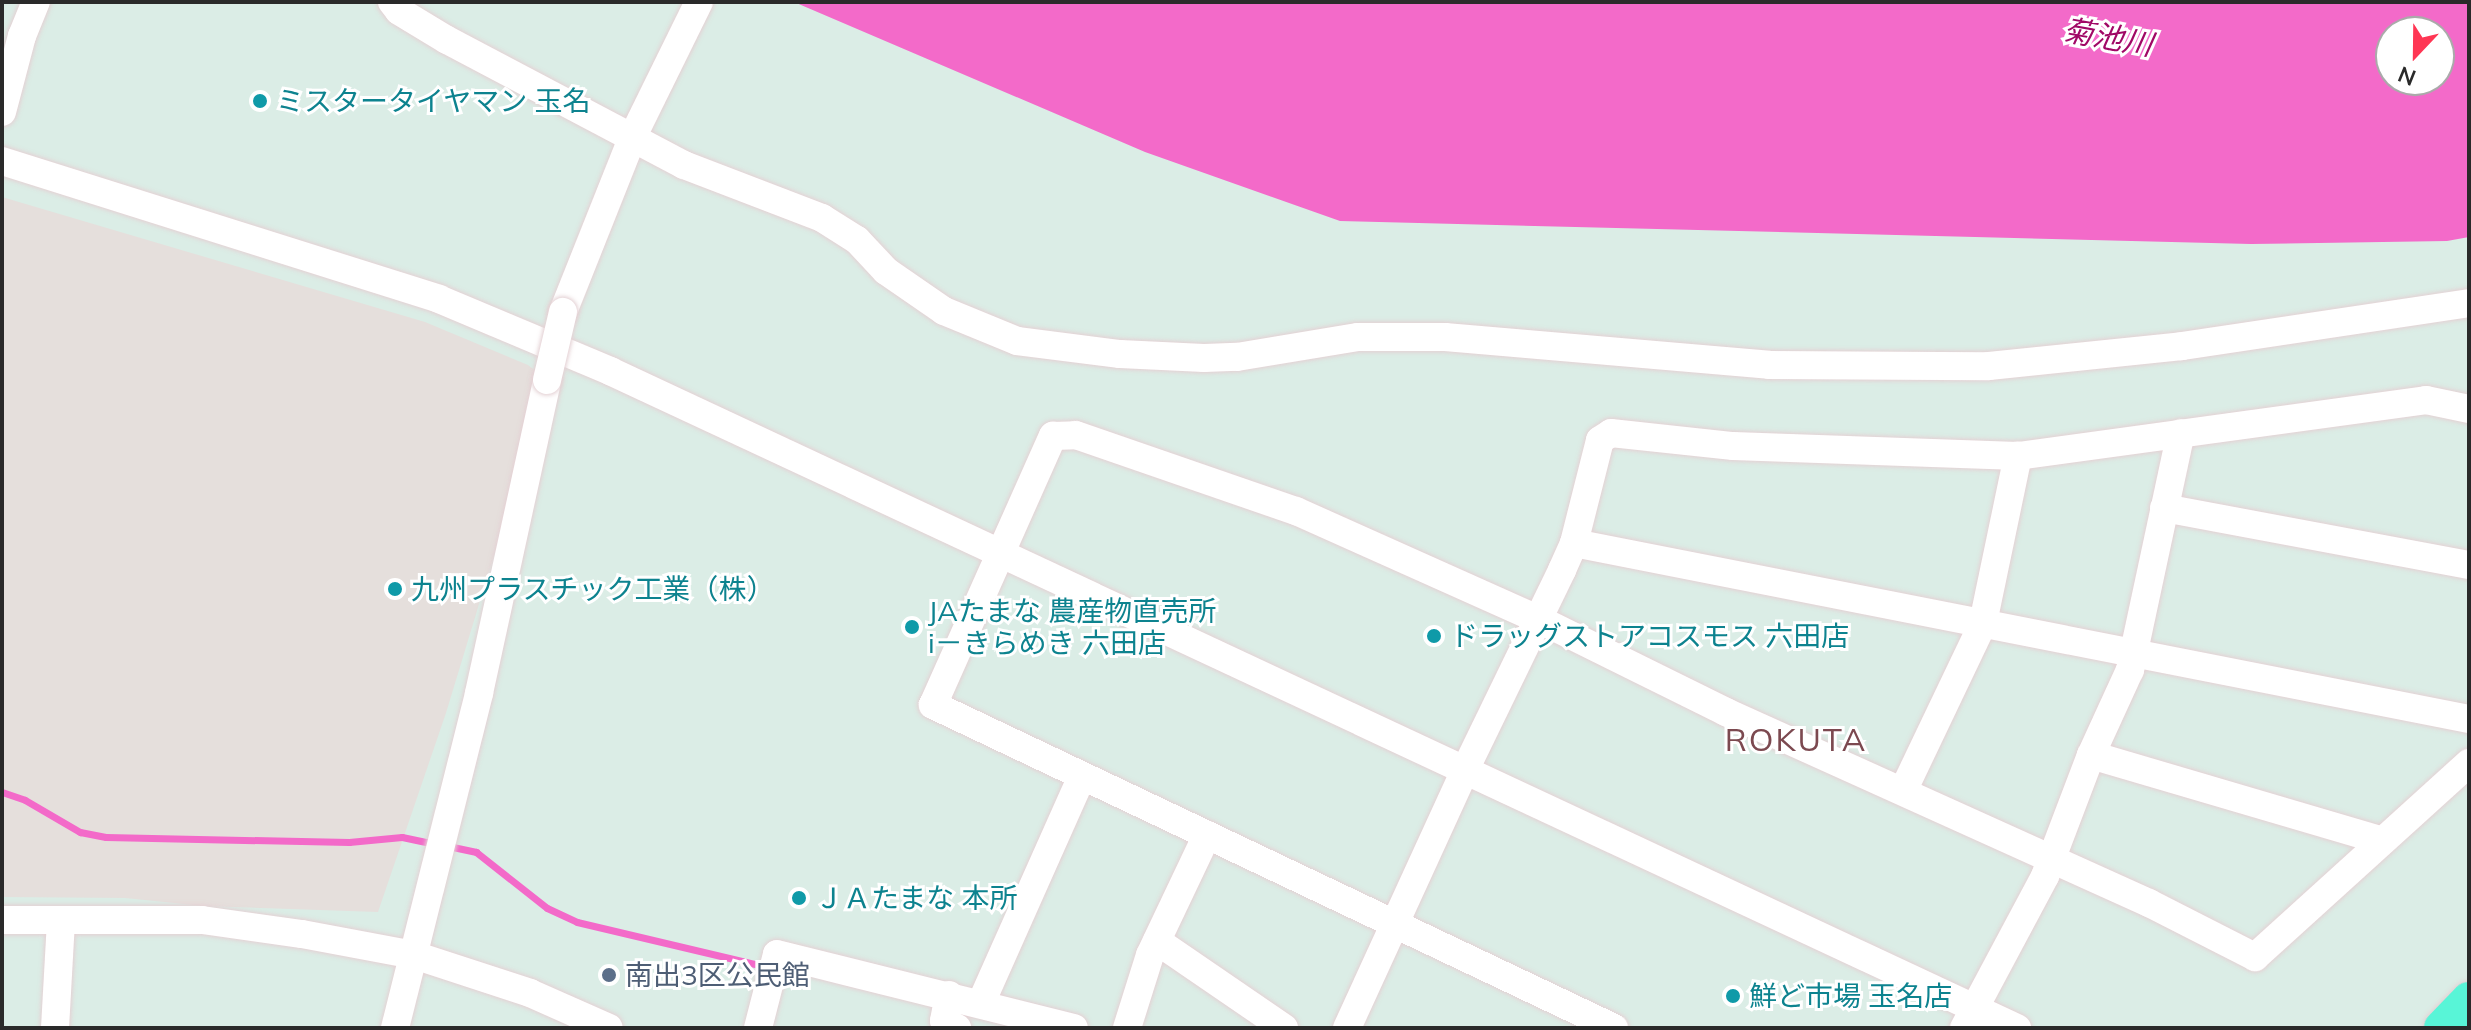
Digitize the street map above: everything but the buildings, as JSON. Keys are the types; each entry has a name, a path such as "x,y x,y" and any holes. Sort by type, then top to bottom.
{"main road":[{"path":"2445,1027 2469,1000"}],"street":[{"path":"2,112 22,36 36,2"},
{"path":"392,2 399,11 447,40 638,126 684,165 822,218 857,240 886,271 944,311 1017,341 1120,354 1237,357 1358,337 1445,337 1769,365 1989,366 2182,346 2469,303"},
{"path":"395,1028 479,693 563,312 638,126 699,2"},
{"path":"2,161 439,299 794,456 999,556 1464,772 1969,1018 2017,1028"},
{"path":"1347,1028 1464,772 1540,620 1574,543 1600,440 1611,433 1733,446 2018,456 2426,400 2469,390"},
{"path":"2426,400 2469,409"},
{"path":"1969,1018 2051,861 2091,755 2130,670 2130,653 2181,433"},
{"path":"1614,1028 933,705 1053,436 1076,435 1296,511 1540,620 1726,712 2149,903 2255,957 2380,840 2469,763"},
{"path":"1903,791 1983,623 2018,456"},
{"path":"2164,508 2469,565"},
{"path":"1574,543 2469,719"},
{"path":"2091,755 2380,840"},
{"path":"981,1003 1082,776"},
{"path":"1127,1028 1157,941 1207,835"},
{"path":"2,920 202,920 414,955 530,993 609,1028"},
{"path":"55,1028 61,920"},
{"path":"1157,941 1284,1028"},
{"path":"758,1028 777,954 950,1011 981,1003 1074,1028"}],"shaded area":[{"path":"2,197 425,322 528,365 547,380 446,713 378,912 204,906 125,898 2,897"}],"water":[{"name":"菊池川","path":"794,2 2469,2 2469,237 2447,241 2251,244 1340,221 1145,152"}],"waterway":[{"path":"2,792 25,800 80,832 106,837 349,842 402,837 436,844"},
{"path":"448,846 476,852 547,908 577,922 768,967"}],"place":[{"name":"ミスタータイヤマン 玉名","path":"260,101"},
{"name":"九州プラスチック工業（株）","path":"395,589"},
{"name":"JAたまな 農産物直売所 i－きらめき 六田店","path":"912,627"},
{"name":"ドラッグストアコスモス 六田店","path":"1434,636"},
{"name":"ＪＡたまな 本所","path":"799,898"},
{"name":"南出3区公民館","path":"609,975"},
{"name":"鮮ど市場 玉名店","path":"1733,996"}],"district":[{"name":"ROKUTA","path":"1796,739"}]}
